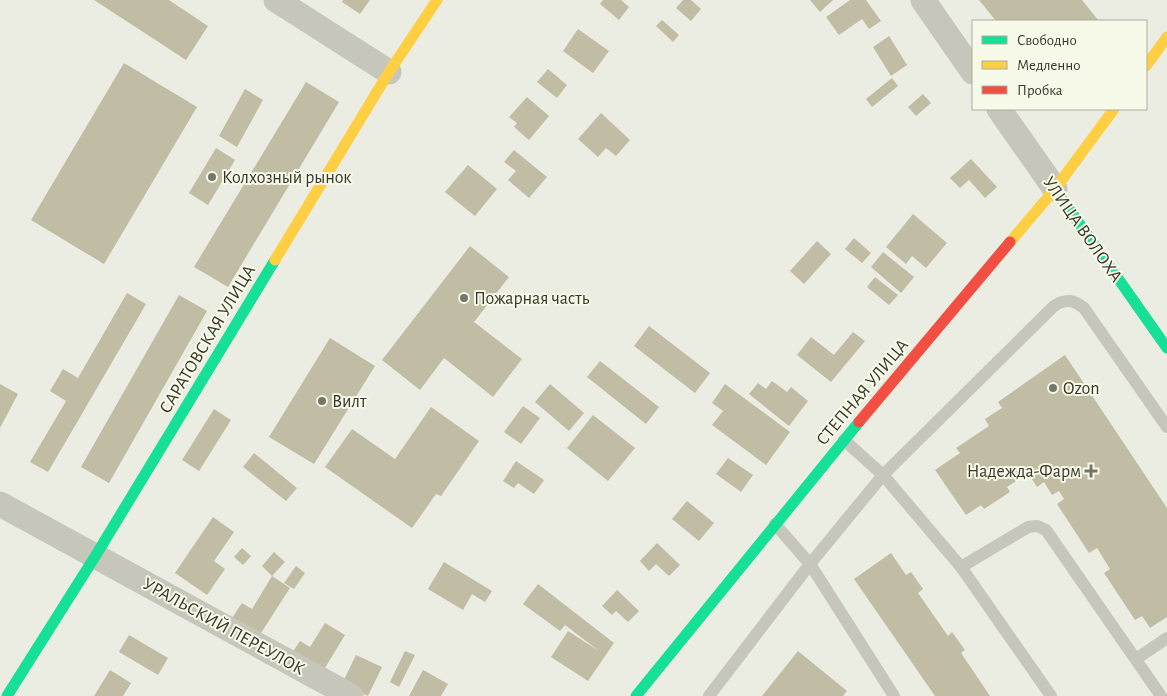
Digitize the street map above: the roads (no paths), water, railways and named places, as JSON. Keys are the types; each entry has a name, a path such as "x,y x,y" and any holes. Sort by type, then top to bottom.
{"street":[{"path":"276,0 389,72"},
{"name":"САРАТОВСКАЯ УЛИЦА","path":"7,696 96,555 389,72 437,0"},
{"path":"923,0 972,71"},
{"path":"1147,65 1167,37"},
{"name":"УЛИЦА ВОЛОХА","path":"1000,110 1167,348"},
{"name":"СТЕПНАЯ УЛИЦА","path":"636,696 844,440 1055,189 1113,110"},
{"name":"УРАЛЬСКИЙ ПЕРЕУЛОК","path":"0,504 351,696"}],"lane":[{"path":"709,696 810,564 883,475 1061,301 1070,300 1084,308 1167,427"},
{"path":"844,440 883,475 961,567 1051,696"},
{"path":"775,524 810,564 894,696"},
{"path":"961,567 1028,527 1037,526 1046,530 1161,696"},
{"path":"1136,659 1167,638"}],"place":[{"name":"Колхозный рынок","path":"212,177"},
{"name":"Пожарная часть","path":"464,298"},
{"name":"Ozon","path":"1053,388"},
{"name":"Вилт","path":"322,401"},
{"name":"Надежда-Фарм","path":"1091,471"}]}
